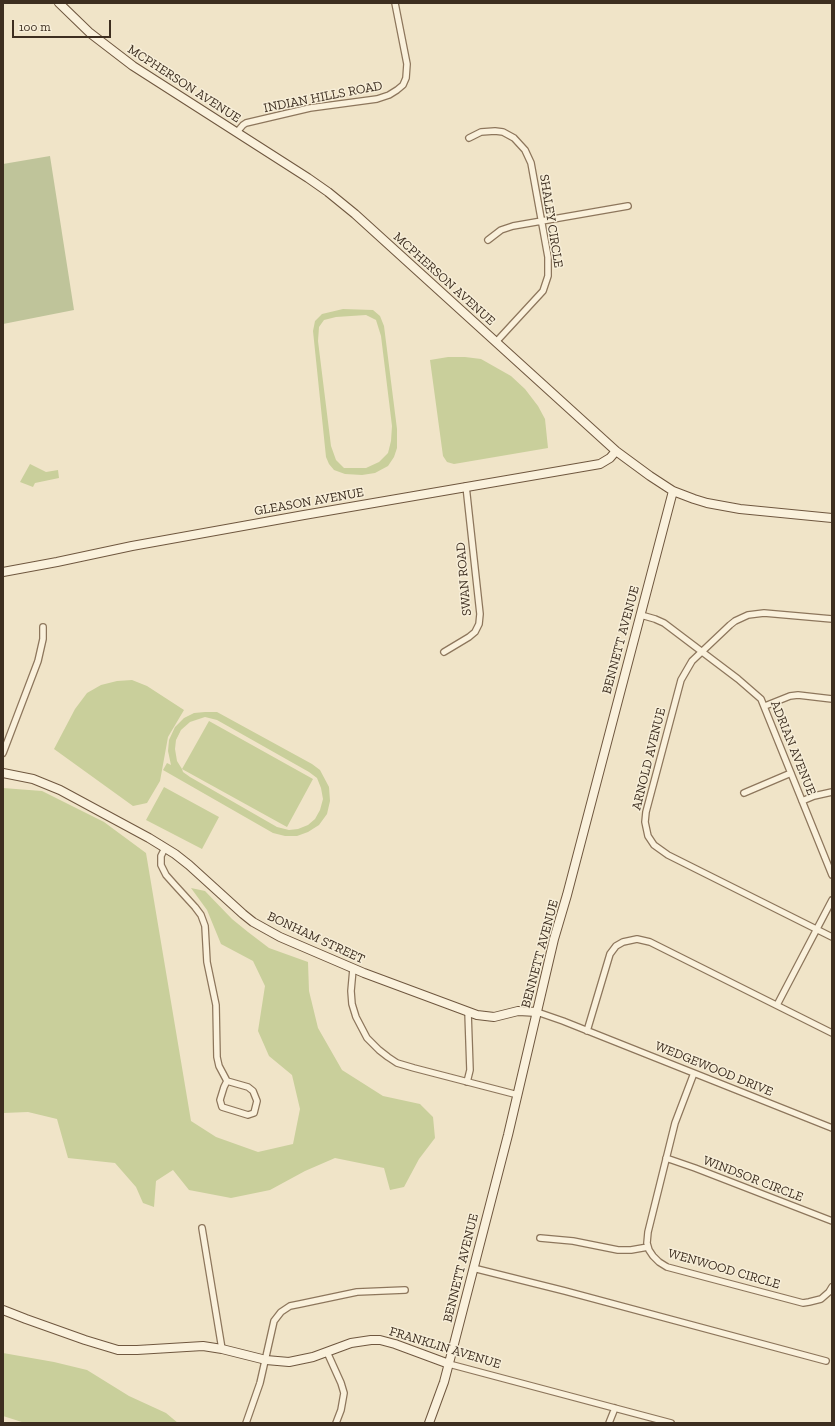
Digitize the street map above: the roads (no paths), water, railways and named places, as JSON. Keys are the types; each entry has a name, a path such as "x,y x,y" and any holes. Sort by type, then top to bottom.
{"main road":[{"name":"MCPHERSON AVENUE","path":"60,3 79,23 115,54 308,178 333,196 616,451 650,476 673,491 694,499 734,508 832,518"},
{"name":"GLEASON AVENUE","path":"3,572 132,546 466,486 600,464 610,458 616,451"},
{"name":"BENNETT AVENUE","path":"429,1423 448,1364 474,1268 518,1095 554,939 568,894 673,491"},
{"name":"BONHAM STREET","path":"3,773 33,779 60,790 142,834 189,864 231,904 253,922 280,937 353,969 477,1015 488,1017 499,1016 524,1010 537,1012"},
{"name":"FRANKLIN AVENUE","path":"3,1310 85,1340 118,1350 147,1350 195,1346 222,1349 280,1362 298,1361 313,1357 342,1345 361,1341 380,1340 395,1344 448,1364"}],"street":[{"name":"INDIAN HILLS ROAD","path":"237,132 246,123 310,108 389,96 397,90 403,85 406,78 407,64 395,3"},
{"name":"SHALEY CIRCLE","path":"469,138 481,132 503,132 514,138 528,154 531,163 549,264 546,284 538,297 496,342"},
{"path":"488,240 506,228 628,206"},
{"name":"SWAN ROAD","path":"444,652 470,637 475,632 479,624 480,614 466,486"},
{"name":"ARNOLD AVENUE","path":"832,619 764,613 748,615 730,625 690,665 682,680 646,812 645,822 648,836 654,845 668,855 832,937"},
{"name":"ADRIAN AVENUE","path":"641,615 664,623 753,691 761,699 832,873"},
{"path":"3,753 38,661 43,639 42,627"},
{"path":"764,706 790,696 798,695 832,699"},
{"path":"744,793 791,773"},
{"path":"802,801 814,796 832,792"},
{"path":"165,848 161,856 161,865 174,884 195,906 201,915 205,926 207,962 216,1005 217,1057 219,1066 227,1081 248,1087 253,1091 257,1101 254,1113 248,1115 222,1107 220,1100 227,1081"},
{"path":"777,1005 832,900"},
{"path":"587,1031 610,954 616,946 629,939 637,939 650,942 832,1033"},
{"path":"353,969 351,991 352,1004 356,1017 367,1038 379,1050 397,1062 518,1095"},
{"path":"467,1082 470,1070 468,1012"},
{"name":"WEDGEWOOD DRIVE","path":"537,1012 832,1128"},
{"path":"540,1238 573,1241 618,1250 631,1250 648,1247 648,1232 666,1158 675,1124 694,1073"},
{"name":"WINDSOR CIRCLE","path":"666,1158 832,1222"},
{"path":"202,1228 222,1349"},
{"name":"WENWOOD CIRCLE","path":"648,1247 653,1256 666,1267 791,1300 809,1302 821,1299 832,1287"},
{"path":"474,1268 826,1361"},
{"path":"246,1423 260,1383 274,1321 281,1312 290,1306 357,1292 406,1290"},
{"path":"327,1352 344,1393 341,1410 336,1423"},
{"name":"FRANKLIN AVENUE","path":"448,1364 671,1423"},
{"path":"609,1423 615,1408"}]}
